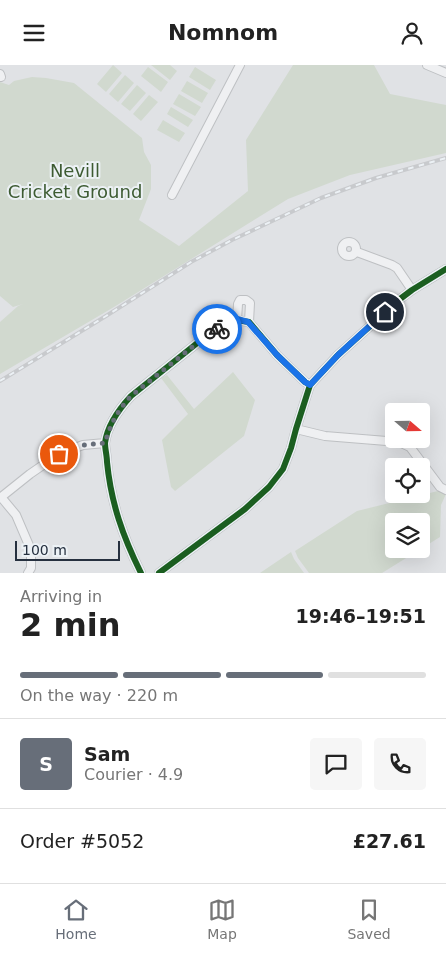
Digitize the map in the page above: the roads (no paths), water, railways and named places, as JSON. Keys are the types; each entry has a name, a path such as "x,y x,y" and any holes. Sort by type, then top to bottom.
{"street":[{"path":"172,195 240,65"},
{"path":"427,65 446,73"},
{"path":"356,252 392,265 412,290"},
{"path":"159,573 245,509 269,487 283,469 310,385 355,338 400,299 446,269"},
{"path":"237,319 238,304 240,301 246,300 250,303 248,322"},
{"path":"141,573 118,522 109,484 105,443 109,429 122,405 206,336 222,325 237,319 248,322 277,355 310,385"},
{"path":"296,429 325,436 398,442 410,447 440,487 446,490"},
{"path":"28,573 31,568 31,550 16,515 0,497 59,454 83,445 105,443"}],"railway":[{"path":"0,381 191,262 232,240 321,198 376,178 446,158"}],"park label":[{"name":"Nevill Cricket Ground","path":"75,180"}]}
